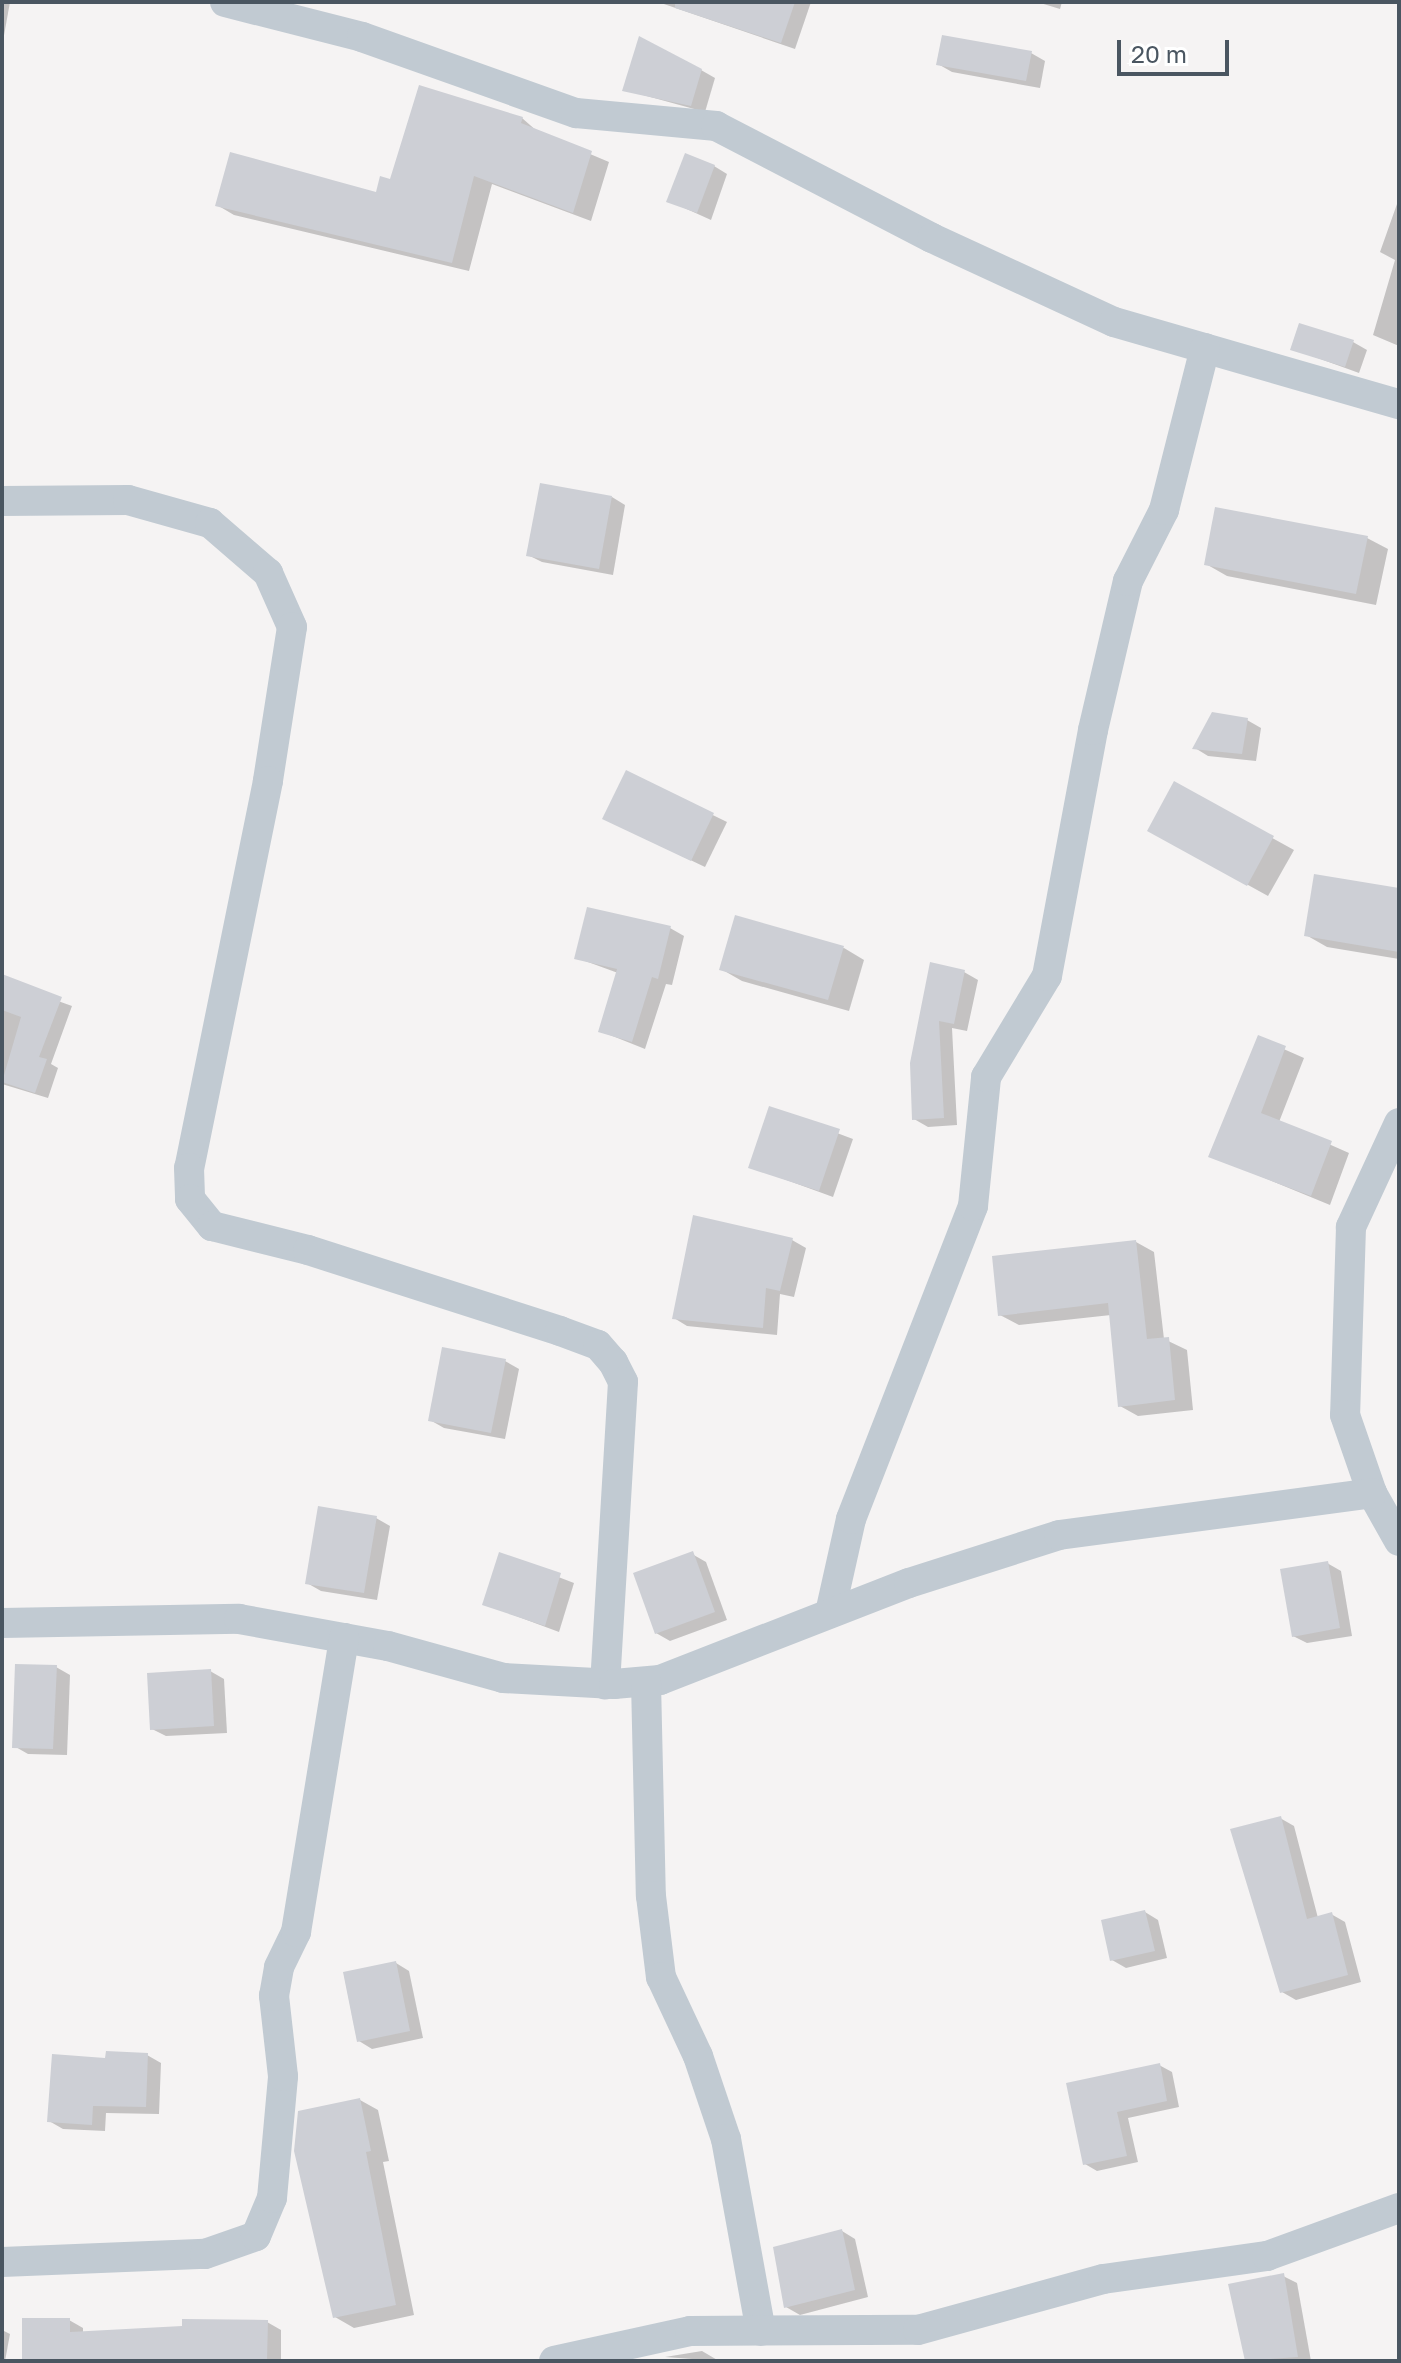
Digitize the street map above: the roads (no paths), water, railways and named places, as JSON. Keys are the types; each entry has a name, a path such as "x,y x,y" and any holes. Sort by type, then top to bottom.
{"street":[{"path":"225,2 362,37 576,113 716,126 932,238 1114,322 1399,404"},
{"path":"830,1613 851,1519 973,1206 986,1077 1047,976 1093,730 1128,581 1164,510 1205,348"},
{"path":"2,501 128,500 210,523 268,573 292,627 268,781 189,1168 190,1199 196,1213 212,1226 322,1254 560,1331 598,1345 613,1362 623,1382 605,1684"},
{"path":"1399,1123 1351,1227 1345,1415 1372,1493 1399,1541"},
{"path":"2,1623 239,1619 344,1638 503,1678 605,1684 646,1682 830,1613 1059,1535 1372,1493"},
{"path":"2,2262 205,2254 256,2236 272,2198 283,2076 274,1996 279,1967 296,1932 344,1638"},
{"path":"646,1682 651,1896 661,1977 698,2056 726,2139 761,2331"},
{"path":"554,2361 690,2331 918,2330 1103,2279 1267,2256 1399,2208"}]}
